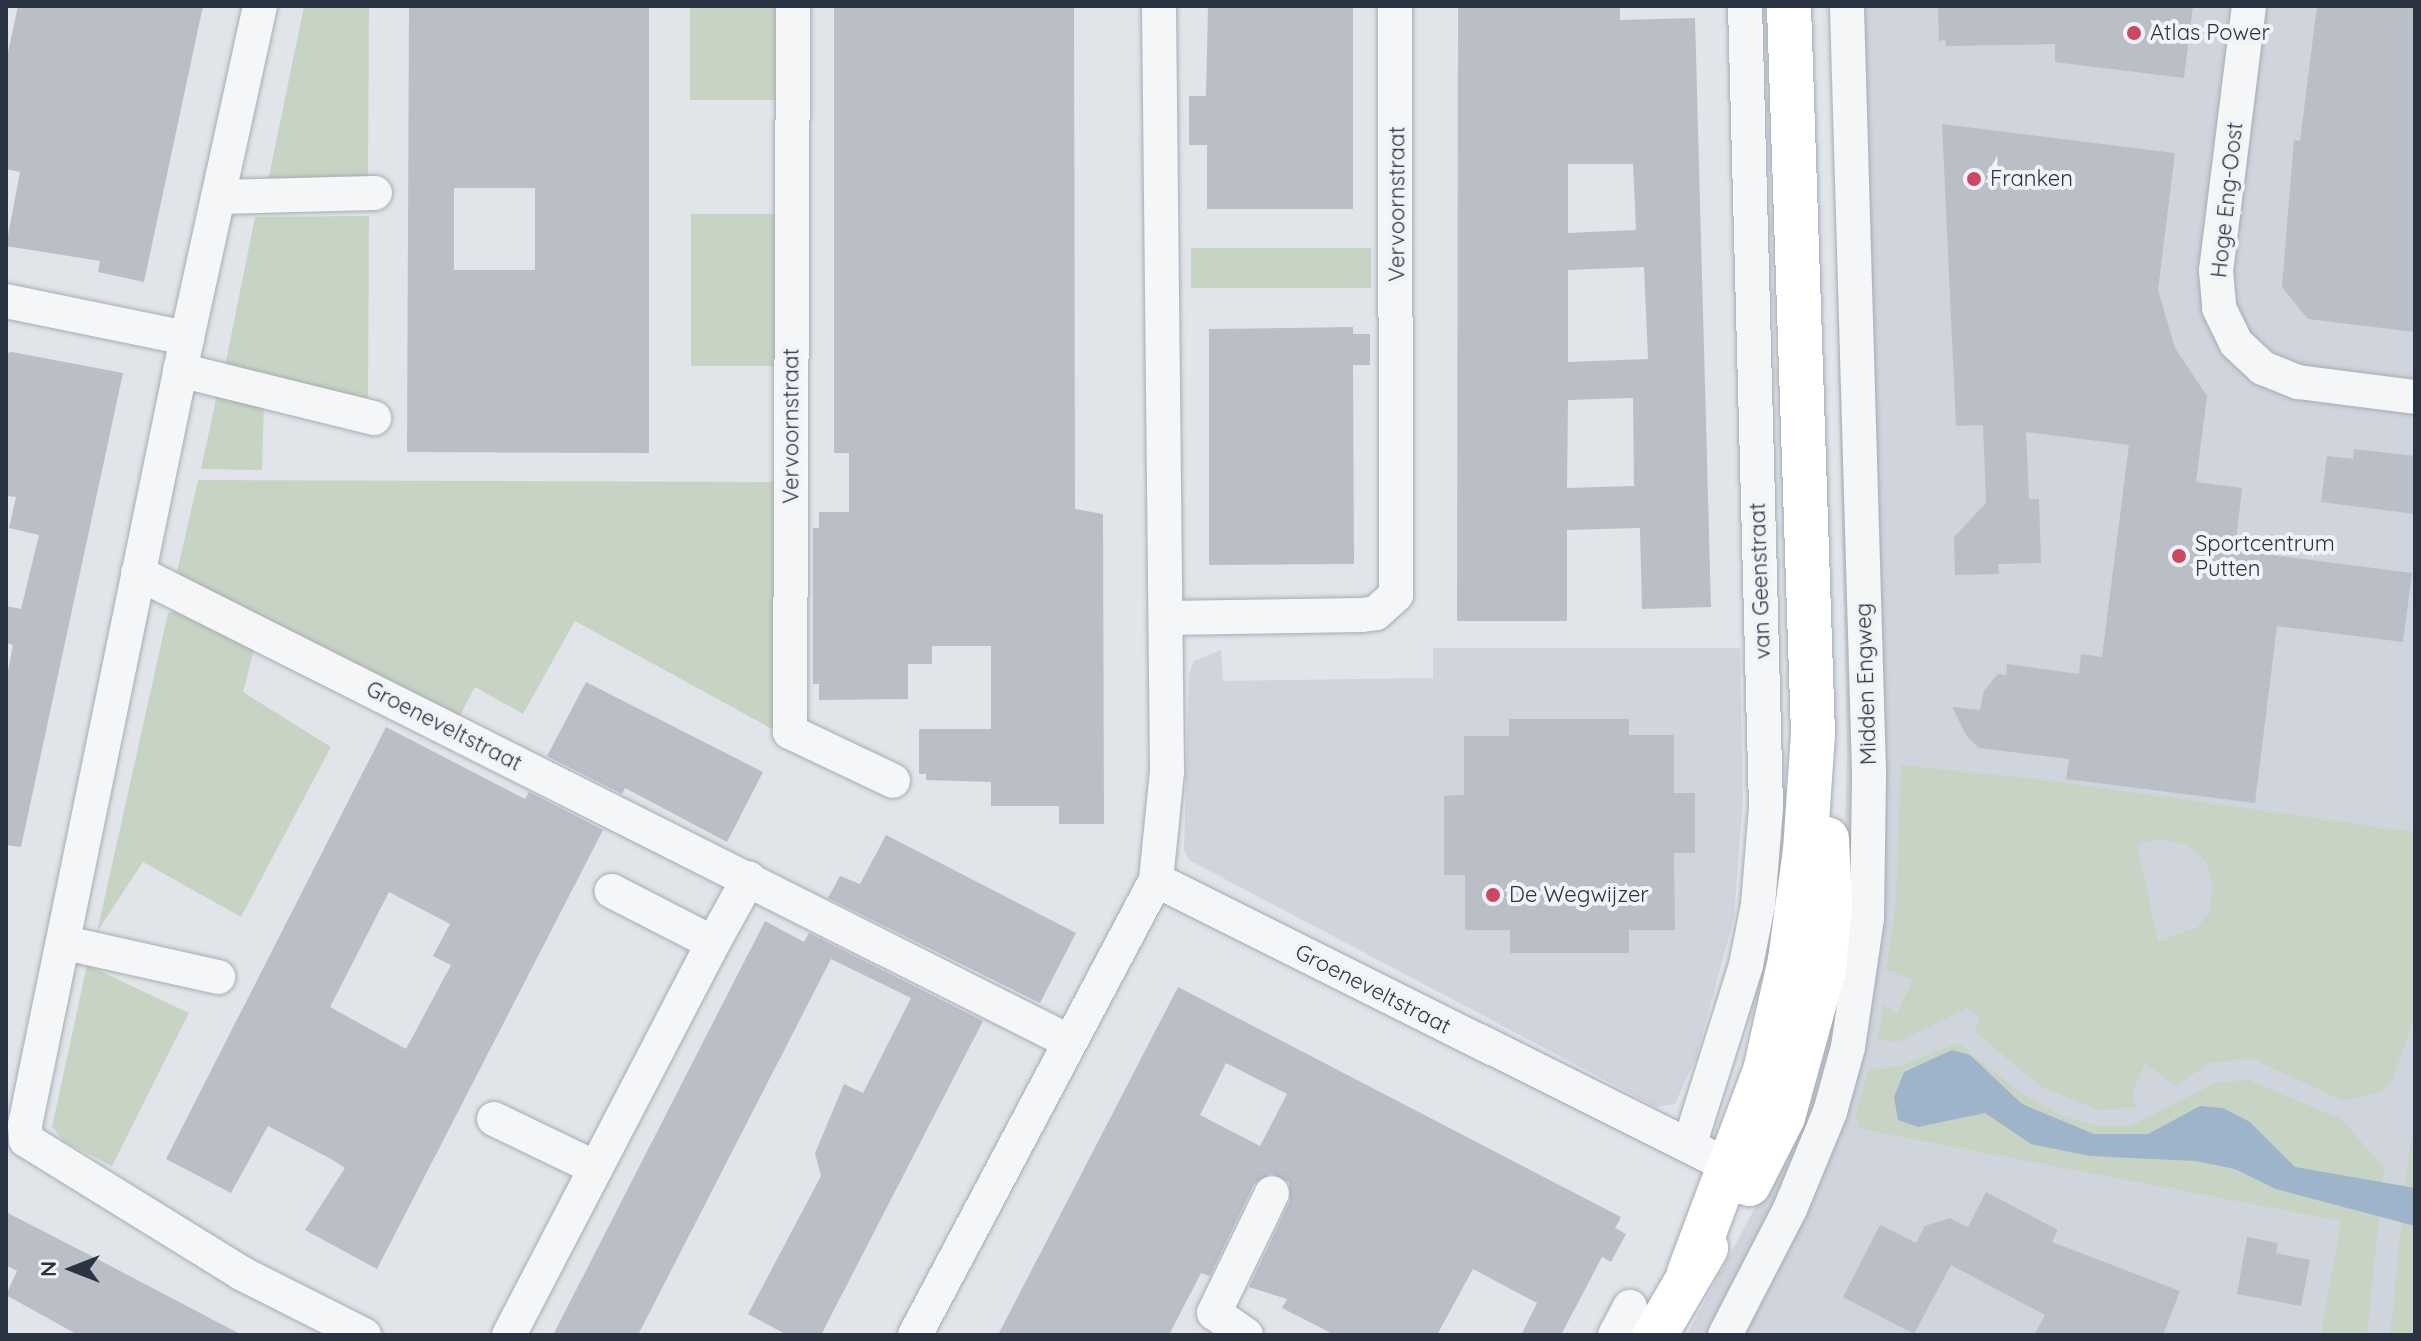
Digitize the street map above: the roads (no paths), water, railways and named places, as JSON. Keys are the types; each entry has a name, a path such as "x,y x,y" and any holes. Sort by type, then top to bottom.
{"main road":[{"path":"1633,1326 1689,1273 1742,1173 1783,1117 1824,969 1830,905 1813,734 1789,6"}],"street":[{"path":"260,6 183,354 66,943 25,1125 26,1140 241,1273 364,1335"},
{"name":"Vervoornstraat","path":"793,6 790,732 893,781"},
{"path":"915,1335 1068,1041 1156,880 1167,771 1159,6"},
{"name":"Vervoornstraat","path":"1166,618 1362,615 1376,613 1396,595 1400,582 1395,6"},
{"name":"van Geenstraat","path":"1689,1146 1746,965 1758,905 1766,807 1745,6"},
{"name":"Midden Engweg","path":"1725,1335 1790,1209 1830,1112 1848,1047 1867,919 1869,772 1847,6"},
{"name":"Hoge Eng-Oost","path":"2249,6 2216,270 2219,308 2236,343 2263,368 2298,382 2415,397"},
{"path":"218,197 375,193"},
{"path":"6,301 183,354 374,418"},
{"name":"Groeneveltstraat","path":"138,573 1068,1041"},
{"path":"509,1335 749,878"},
{"name":"Groeneveltstraat","path":"1156,880 1742,1173"},
{"path":"612,891 713,943"},
{"path":"66,943 218,977"},
{"path":"494,1119 596,1168"},
{"path":"1246,1335 1214,1313 1272,1193"}],"water":[{"path":"1952,1050 1970,1055 2022,1104 2094,1134 2148,1134 2200,1106 2223,1108 2250,1122 2295,1167 2415,1188 2415,1226 2276,1189 2235,1169 2195,1161 2090,1156 2031,1144 1985,1113 1918,1127 1898,1120 1894,1097 1904,1072"}],"place":[{"name":"Atlas Power","path":"2134,33"},
{"name":"Franken","path":"1974,179"},
{"name":"Sportcentrum Putten","path":"2179,556"},
{"name":"De Wegwijzer","path":"1493,895"}]}
